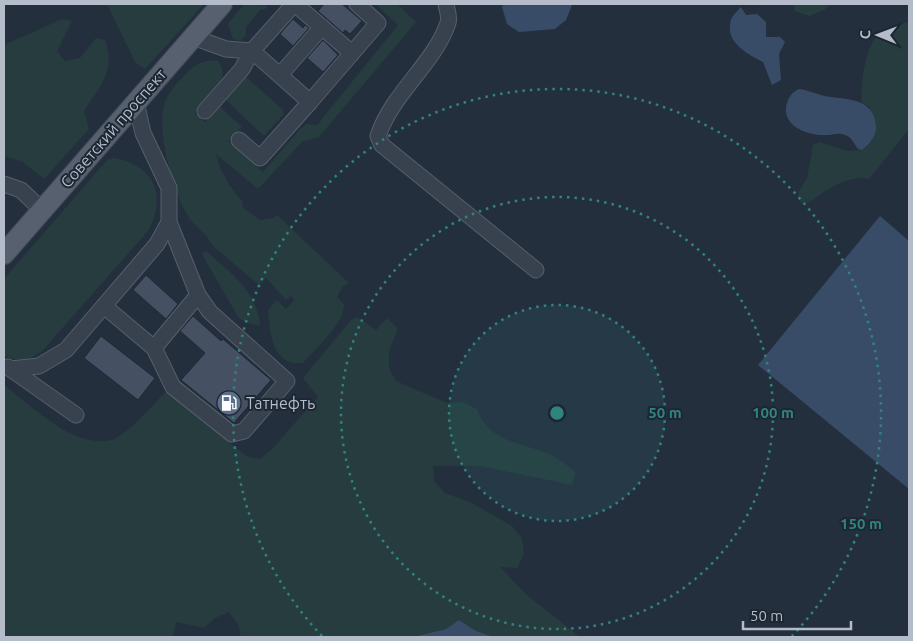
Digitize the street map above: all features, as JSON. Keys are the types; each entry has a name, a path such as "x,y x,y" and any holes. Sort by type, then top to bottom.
{"main road":[{"name":"Советский проспект","path":"4,254 222,4"}],"lane":[{"path":"205,111 242,69 252,51 294,4 352,53"},
{"path":"239,140 260,158 310,102 378,23 357,4"},
{"path":"446,4 449,21 437,46 384,118 378,136 382,145 536,270"},
{"path":"280,75 322,27"},
{"path":"193,37 226,48 252,51 310,102"},
{"path":"104,306 154,348 173,387 232,434 244,431 287,381 210,312 198,296 169,222 169,188 143,133 136,102"},
{"path":"4,184 21,190 42,210"},
{"path":"8,366 39,366 66,350 157,244 169,222"},
{"path":"154,348 198,296"},
{"path":"8,366 76,415"}],"green space":[{"path":"107,4 204,4 145,69 135,62"},
{"path":"244,4 268,6 264,10 261,9 246,27 246,35 241,41 233,39 228,24"},
{"path":"375,4 397,4 416,22 319,137 302,142 258,189 216,154 223,173 233,191 242,201 243,208 260,220 274,218 277,215 349,283 343,286 337,297 344,304 340,319 335,327 303,363 293,363 285,360 275,347 270,329 268,310 277,300 286,309 294,300 291,296 286,300 266,278 259,285 212,245 188,216 177,193 168,162 162,118 164,106 172,89 192,68 206,61 218,61 222,68 222,75 217,89 195,113 205,122 220,107 242,127 228,141 263,172 300,129 307,124 317,125 398,25"},
{"path":"793,4 831,4 824,10 809,16 795,11"},
{"path":"62,19 72,21 57,51 65,61 80,58 96,38 105,40 109,60 105,78 84,111 89,129 44,179 23,162 4,156 4,45"},
{"path":"909,22 909,129 869,179 858,178 840,183 803,204 798,199 799,191 807,178 813,145 820,142 848,151 862,150 870,107 862,103 862,87 867,56 875,38 880,32"},
{"path":"245,76 283,110 284,114 264,136 224,98"},
{"path":"114,158 139,167 154,184 156,206 154,218 148,231 43,350 34,356 20,360 5,356 4,279 107,160"},
{"path":"206,251 233,275 248,292 258,313 260,325 246,323 238,317 202,254"},
{"path":"357,317 376,330 387,318 398,329 389,351 389,368 396,381 447,403 463,402 477,409 483,421 501,437 546,453 560,460 576,472 572,485 480,466 433,466 434,481 445,493 472,503 512,526 522,538 524,554 517,568 500,567 527,595 580,637 494,637 476,631 459,620 446,629 413,637 241,637 238,624 229,612 215,618 204,628 176,622 173,637 4,637 4,385 41,414 70,433 85,439 99,441 114,439 120,436 134,425 166,392 246,456 260,459 272,449 318,397 303,378 351,320"}],"water":[{"path":"504,4 572,5 566,20 555,29 519,32 507,24 502,7"},
{"path":"741,7 746,15 757,14 766,22 766,37 780,37 785,42 779,54 781,80 772,85 763,62 744,51 731,35 731,20"},
{"path":"799,89 850,100 870,109 874,116 876,129 868,145 862,150 858,149 849,137 843,134 818,135 795,127 787,116 786,108 790,96"},
{"path":"880,216 909,241 909,489 758,365"},
{"path":"459,620 476,631 494,637 413,637 446,629"}],"building":[{"path":"324,4 342,4 362,21 350,34 345,30 343,33 318,11"},
{"path":"293,19 303,28 305,25 309,28 293,46 280,34"},
{"path":"323,40 338,55 323,72 307,58"},
{"path":"146,275 178,304 166,319 133,290"},
{"name":"Татнефть","path":"193,316 221,341 223,339 271,380 234,423 181,380 205,353 180,331"},
{"path":"101,336 155,378 138,400 84,358"}],"place":[{"name":"Татнефть","path":"229,403"}]}
